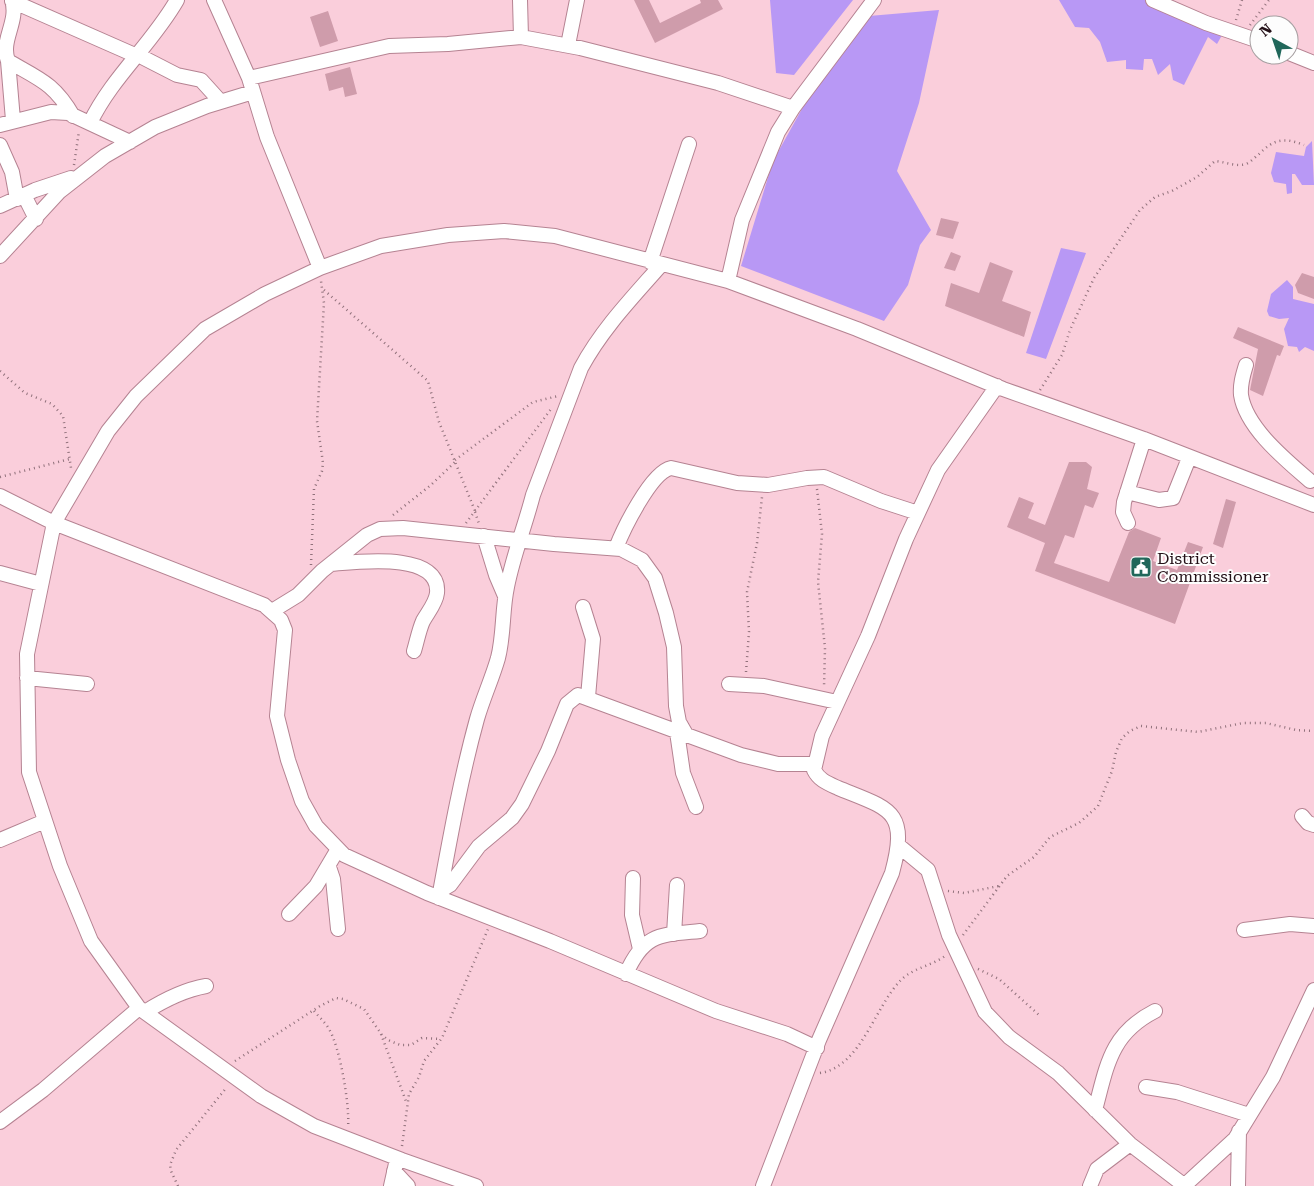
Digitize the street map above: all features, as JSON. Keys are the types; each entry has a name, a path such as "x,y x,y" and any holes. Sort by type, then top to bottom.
{"street":[{"path":"82,120 96,110 122,73 166,20 176,0"},
{"path":"214,0 251,85 267,137 318,269"},
{"path":"520,0 521,36"},
{"path":"568,45 577,0"},
{"path":"728,282 742,220 763,163 778,132 793,108 874,0"},
{"path":"1153,0 1249,38"},
{"path":"12,1 177,75 201,80 220,102"},
{"path":"12,1 14,14 4,46 8,61 6,122 50,112 82,120 130,142"},
{"path":"0,256 75,177 155,127 220,102 251,85 389,46 448,44 521,36 568,45 718,83 793,108"},
{"path":"1299,57 1314,63"},
{"path":"8,61 40,78 55,90 82,120"},
{"path":"440,894 477,720 489,691 498,658 503,633 505,596 532,495 545,467 582,368 608,325 656,263 689,144"},
{"path":"0,145 21,197 36,219"},
{"path":"0,206 75,177"},
{"path":"476,1186 398,1163 314,1126 261,1096 142,1010 91,941 60,866 29,772 27,654 54,523 108,431 136,396 205,329 265,294 318,269 381,246 448,235 504,231 555,236 728,282 857,329 997,386 1144,439 1308,503 1312,475 1271,448 1245,407 1241,396 1241,382 1246,365"},
{"path":"763,1186 806,1074 892,873 899,846 898,830 888,811 874,801 824,782 814,770 822,736 868,636 938,470 997,386"},
{"path":"1128,523 1123,512 1127,492 1144,439"},
{"path":"1127,492 1159,500 1174,498 1189,458"},
{"path":"616,548 632,512 662,471 667,468 675,468 737,483 764,485 824,477 918,514"},
{"path":"0,496 16,506 54,523 251,600 272,611 281,620 285,630 278,716 288,760 302,802 316,826 344,855 716,1011 787,1034 817,1048"},
{"path":"272,611 298,594 367,535 380,529 402,528 621,549 642,560 655,578 666,612 674,647 676,706 682,734 684,773 696,807"},
{"path":"484,536 496,575 505,596"},
{"path":"331,564 371,561 395,562 426,568 432,573 436,582 437,594 423,621 414,651"},
{"path":"0,573 41,584"},
{"path":"583,607 593,638 588,697"},
{"path":"27,678 87,684"},
{"path":"729,684 746,684 822,697 837,702"},
{"path":"440,894 450,885 479,846 512,818 522,804 548,751 567,704 578,695 588,697 741,755 778,764 815,764"},
{"path":"1302,816 1308,823 1314,825"},
{"path":"0,840 45,821"},
{"path":"899,846 928,870 940,913 954,948 985,1012 1009,1037 1058,1073 1108,1125 1185,1186 1239,1132 1273,1077 1314,990"},
{"path":"289,914 316,886 338,849"},
{"path":"329,867 333,879 338,929"},
{"path":"633,878 632,916 640,950"},
{"path":"674,934 677,885"},
{"path":"1244,930 1290,924 1314,926"},
{"path":"626,974 640,950 654,938 700,931"},
{"path":"0,1122 43,1090 142,1010 184,991 206,986"},
{"path":"1095,1110 1104,1070 1113,1050 1139,1020 1155,1011"},
{"path":"1146,1087 1177,1092 1249,1115"},
{"path":"1238,1186 1239,1132"},
{"path":"1090,1186 1096,1169 1130,1144"},
{"path":"391,1186 398,1163"},
{"path":"398,1163 408,1186"}],"path":[{"path":"1236,33 1242,0"},
{"path":"1236,33 1269,0"},
{"path":"75,177 82,120"},
{"path":"1034,399 1062,355 1070,330 1094,278 1148,202 1184,185 1215,161 1236,165 1245,164 1273,141 1280,139 1290,139 1304,145"},
{"path":"311,581 312,506 314,489 322,471 323,463 317,421 324,303 318,269"},
{"path":"323,289 428,381 439,422 475,511"},
{"path":"0,371 25,394 52,404 63,416 75,486"},
{"path":"380,529 455,461 533,402 541,398 561,395 459,534"},
{"path":"0,477 70,459"},
{"path":"816,477 822,534 818,582 826,648 826,676 822,697"},
{"path":"746,684 749,632 747,592 757,543 764,485"},
{"path":"806,1074 825,1072 840,1066 855,1051 900,982 907,975 934,964 954,948 1007,876 1034,857 1050,836 1079,823 1098,806 1112,771 1116,752 1122,738 1130,731 1141,726 1198,732 1243,723 1266,723 1296,730 1314,731"},
{"path":"931,877 944,889 953,893 1000,886"},
{"path":"398,1163 407,1104 424,1061 441,1039 493,919"},
{"path":"960,962 992,974 1039,1015"},
{"path":"178,1186 171,1172 173,1158 210,1106 225,1091 227,1071 313,1011 332,1000 343,999 364,1009 379,1031 388,1040 400,1045 411,1045 422,1038 441,1039"},
{"path":"313,1011 329,1027 336,1044 347,1104 346,1139"},
{"path":"379,1031 407,1104"}],"shaded area":[{"path":"770,0 853,0 794,75 776,73"},
{"path":"1059,0 1163,0 1226,28 1217,44 1208,37 1184,85 1173,80 1170,64 1158,75 1152,59 1144,59 1143,70 1126,69 1126,60 1107,62 1100,42 1089,28 1075,27"},
{"path":"939,10 919,103 897,171 931,230 920,245 908,285 884,321 741,266 773,161 818,80 869,16"},
{"path":"1312,141 1314,185 1302,185 1295,174 1292,174 1292,193 1287,194 1286,184 1274,182 1271,173 1276,152 1304,156 1306,147"},
{"path":"1061,248 1086,253 1046,359 1026,353"},
{"path":"1287,280 1293,287 1293,299 1314,304 1314,351 1305,347 1299,352 1297,347 1288,346 1284,329 1289,318 1279,319 1269,316 1267,311 1271,294"}],"building":[{"path":"634,0 649,0 660,23 701,3 700,0 718,0 723,9 655,43"},
{"path":"328,11 338,41 320,47 310,17"},
{"path":"350,67 357,94 345,97 343,87 329,91 325,74"},
{"path":"941,218 959,222 953,239 936,235"},
{"path":"951,252 961,256 955,271 944,268"},
{"path":"990,262 1013,271 1002,301 1031,312 1024,337 945,306 951,283 979,293"},
{"path":"1302,273 1314,277 1314,299 1298,293 1295,285"},
{"path":"1238,327 1284,346 1280,356 1277,355 1263,396 1250,390 1258,349 1233,338"},
{"path":"1069,462 1086,462 1092,467 1087,489 1099,493 1093,508 1085,505 1074,538 1065,535 1054,563 1109,582 1129,532 1135,528 1161,538 1153,561 1177,570 1188,542 1203,547 1175,624 1035,571 1045,543 1007,527 1019,497 1034,503 1028,518 1045,525"},
{"path":"1226,499 1236,502 1223,548 1213,544"}],"place":[{"name":"District Commissioner","path":"1141,567"}]}
